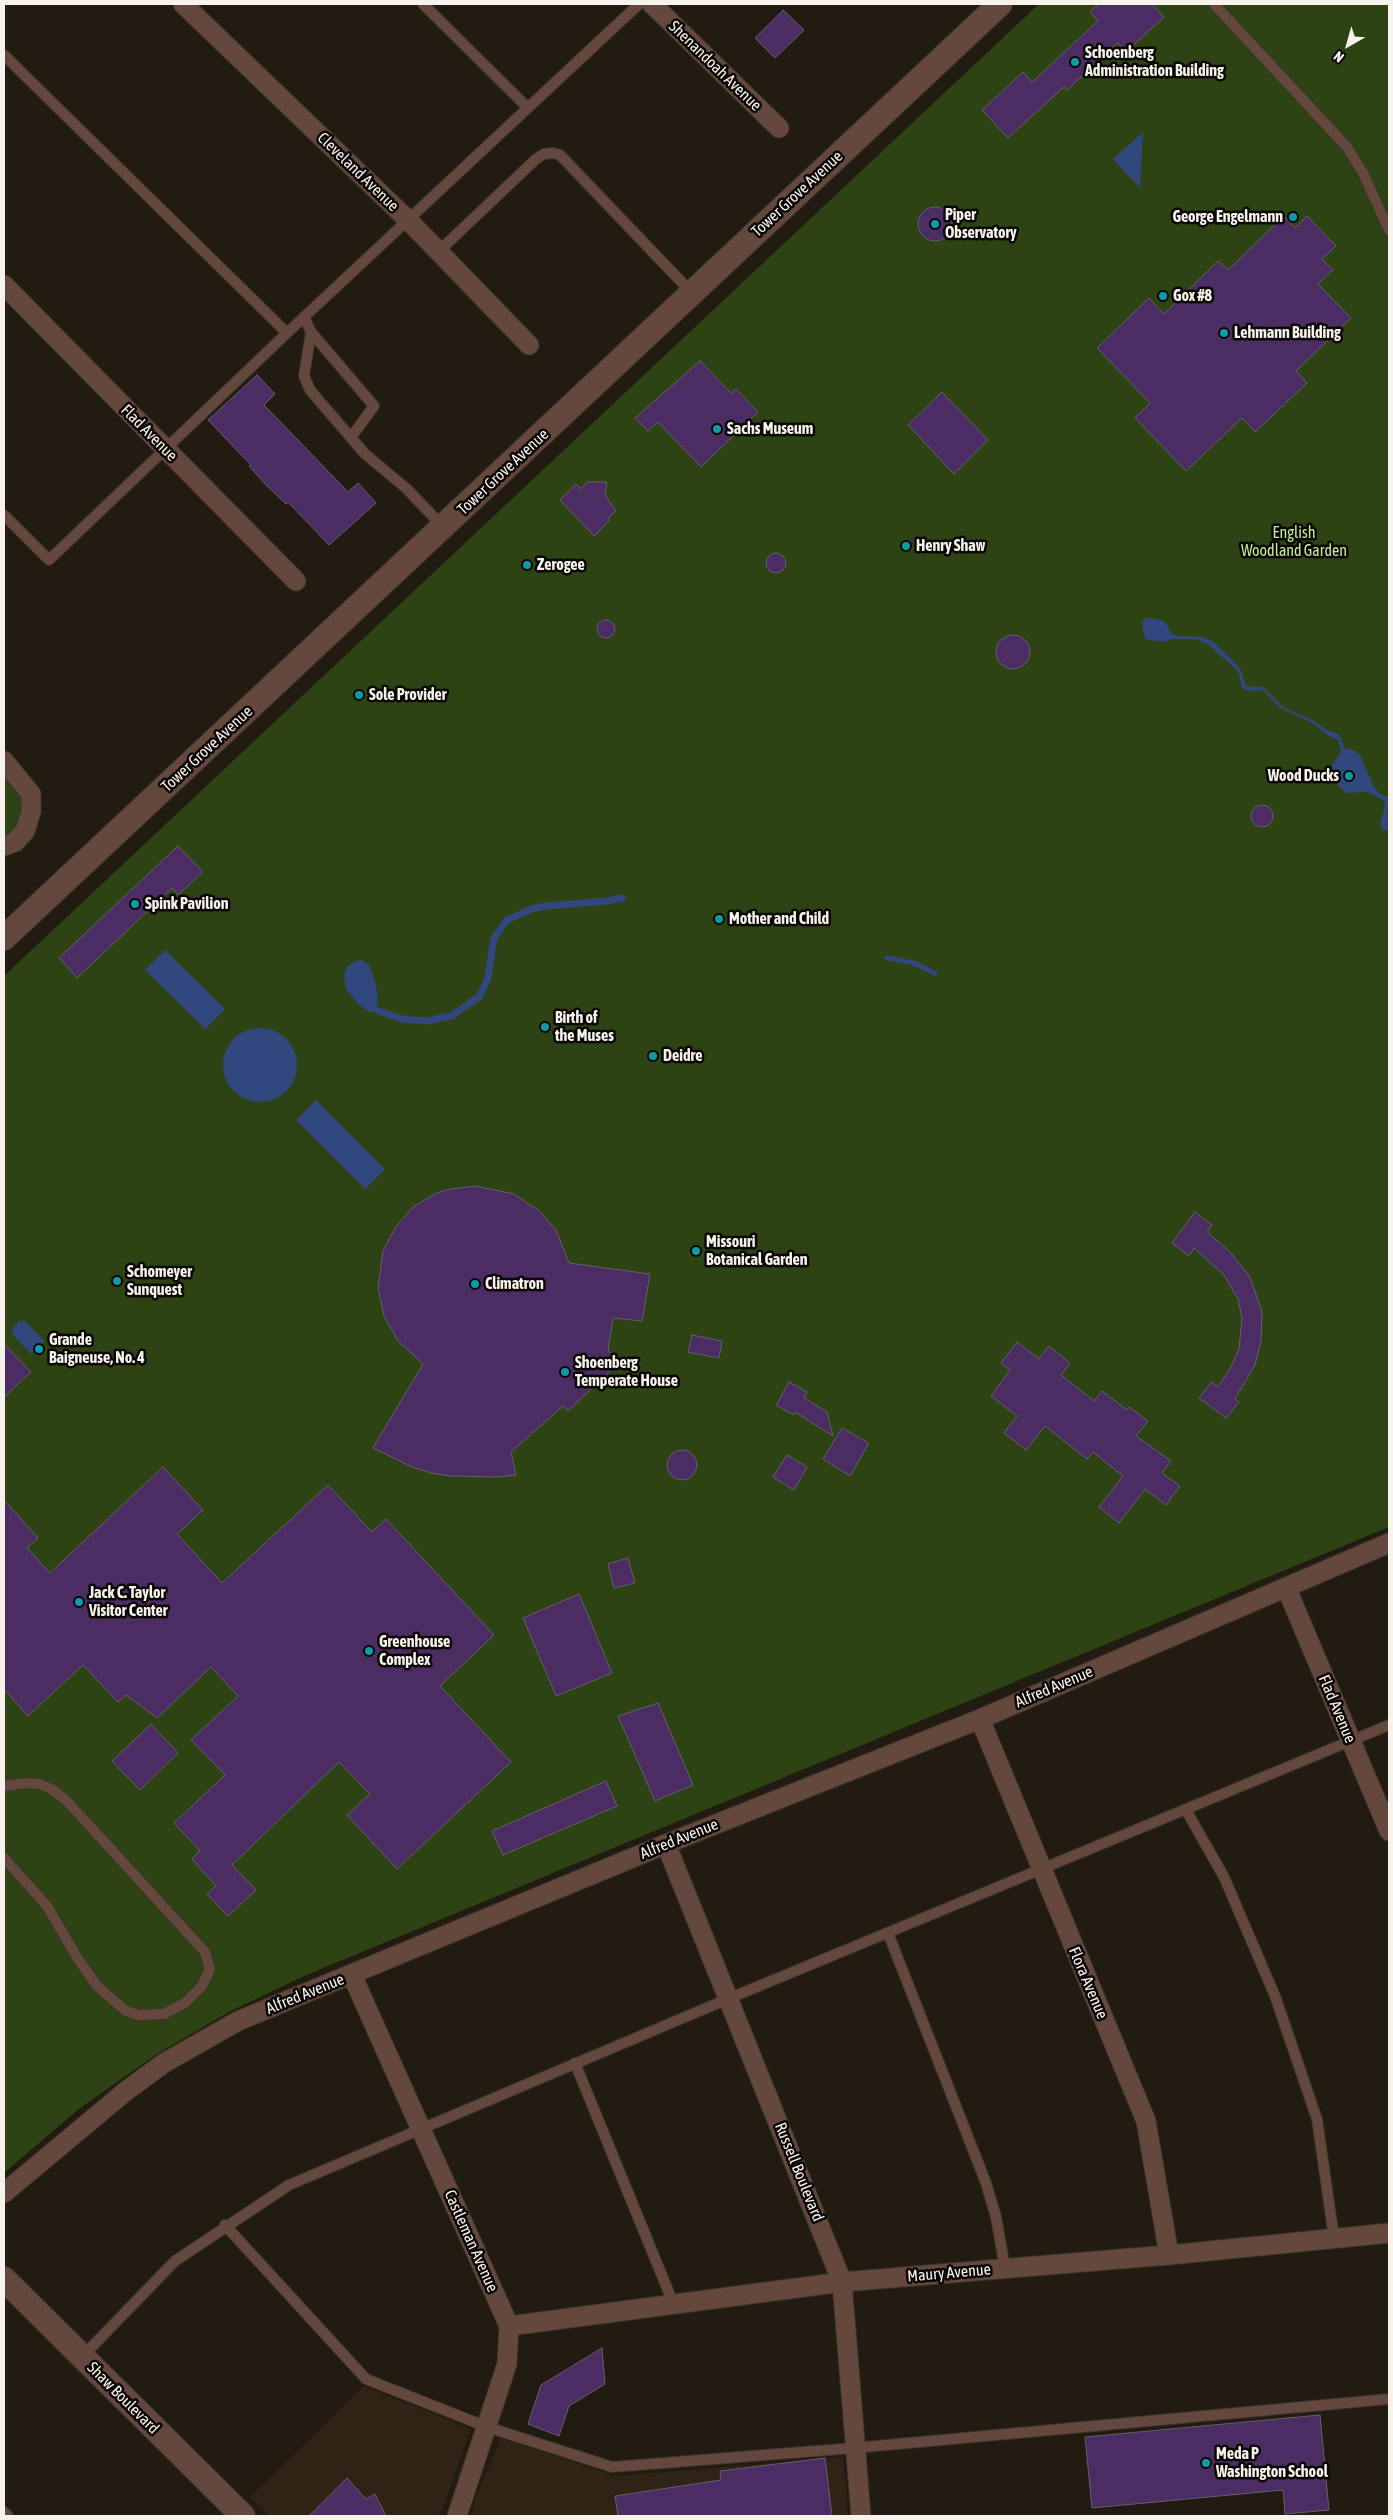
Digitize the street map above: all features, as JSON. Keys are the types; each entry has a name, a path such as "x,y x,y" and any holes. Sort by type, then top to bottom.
{"street":[{"name":"Cleveland Avenue","path":"183,4 409,221 529,345"},
{"name":"Shenandoah Avenue","path":"652,4 779,128"},
{"name":"Tower Grove Avenue","path":"4,938 1000,4"},
{"name":"Flad Avenue","path":"4,285 296,581"},
{"path":"4,761 31,794 31,812 25,831 15,842 4,846"},
{"name":"Alfred Avenue","path":"4,2193 100,2112 164,2063 238,2021 666,1844 980,1719 1389,1543"},
{"name":"Flad Avenue","path":"1286,1587 1389,1831"},
{"name":"Flora Avenue","path":"980,1719 1040,1870 1146,2121 1169,2255"},
{"name":"Russell Boulevard","path":"666,1844 730,1998 842,2282 861,2516"},
{"name":"Castleman Avenue","path":"352,1975 509,2326 507,2364 457,2516"},
{"name":"Maury Avenue","path":"509,2326 842,2282 1169,2255 1389,2233"},
{"name":"Shaw Boulevard","path":"4,2279 243,2516"}],"lane":[{"path":"423,4 527,107"},
{"path":"4,515 49,560 286,333 409,221 527,107 639,4"},
{"path":"1214,4 1347,147 1363,173 1389,230"},
{"path":"4,55 286,333"},
{"path":"438,252 536,159 544,154 553,153 560,155 692,293"},
{"path":"304,317 312,332 374,406 352,436"},
{"path":"312,332 304,376 310,390 366,454 407,490 443,528"},
{"path":"82,2357 175,2261 225,2225 289,2184 574,2063 1389,1725"},
{"path":"4,1786 27,1783 40,1784 53,1790 66,1800 205,1952 209,1960 208,1976 195,1995 176,2009 158,2015 138,2015 126,2011 107,1996 78,1959 47,1906 4,1858"},
{"path":"1186,1810 1224,1877 1275,1996 1316,2119 1334,2238"},
{"path":"888,1933 986,2183 996,2217 1005,2268"},
{"path":"574,2063 674,2304"},
{"path":"225,2225 366,2378 487,2427 612,2466 854,2448 1389,2399"},
{"path":"4,2512 8,2516"}],"shaded area":[{"path":"364,2386 471,2429 442,2510 437,2516 269,2516 250,2497"},
{"path":"501,2438 616,2476 843,2457 848,2516 471,2516 476,2497"}],"green space":[{"name":"Missouri Botanical Garden","path":"1039,4 1389,4 1389,1527 304,1976 227,2013 157,2054 80,2108 4,2173 4,976"},
{"path":"4,761 31,812 4,846"}],"water":[{"path":"1143,132 1140,188 1113,159"},
{"path":"1145,618 1159,619 1165,622 1172,634 1177,636 1203,637 1215,643 1240,668 1246,686 1263,687 1283,707 1312,720 1327,730 1339,734 1345,749 1351,749 1360,755 1374,787 1379,793 1389,798 1387,817 1389,820 1389,830 1383,830 1380,824 1385,807 1384,800 1367,792 1346,793 1337,784 1332,766 1341,752 1338,740 1326,734 1311,722 1280,708 1263,690 1249,691 1242,688 1238,671 1209,645 1197,639 1170,639 1164,642 1145,639 1142,623"},
{"path":"165,950 225,1009 205,1029 145,970"},
{"path":"885,955 916,961 938,972 935,976 912,965 885,960"},
{"path":"362,960 370,966 376,985 378,1001 374,1012 369,1012 359,1005 346,989 344,976 347,967 355,961"},
{"path":"260,1028 274,1031 286,1039 294,1051 297,1065 294,1079 286,1091 274,1099 260,1102 246,1099 234,1091 226,1079 223,1065 226,1051 234,1039 246,1031"},
{"path":"316,1100 385,1169 365,1189 296,1120"},
{"path":"20,1320 22,1322 24,1320 45,1342 42,1344 43,1353 36,1354 33,1352 31,1354 11,1333"}],"building":[{"name":"Schoenberg Administration Building","path":"1099,4 1152,4 1164,17 1126,52 1118,43 1067,90 1064,87 1008,138 982,110 1023,72 1032,82 1098,21 1090,12"},
{"path":"783,10 804,30 775,58 755,38"},
{"name":"Piper Observatory","path":"935,207 947,212 952,224 947,236 935,241 923,236 918,224 923,212"},
{"name":"Lehmann Building","path":"1284,216 1295,228 1307,216 1336,246 1322,259 1333,270 1318,284 1351,318 1296,371 1307,383 1255,432 1242,418 1186,471 1135,418 1150,403 1097,348 1149,298 1164,314 1218,261 1228,270"},
{"path":"700,361 731,393 736,389 758,412 701,467 658,422 648,431 635,418"},
{"path":"257,375 275,394 264,405 348,492 358,483 376,503 329,545 288,502 286,504 266,485 249,466 251,465 208,420"},
{"path":"942,392 988,440 954,474 908,425"},
{"path":"587,482 607,482 605,495 616,511 594,536 560,500 576,484 581,489"},
{"path":"776,553 783,556 786,563 783,570 776,573 769,570 766,563 769,556"},
{"path":"602,620 610,620 615,625 613,636 602,638 597,633 597,625"},
{"path":"1013,635 1020,636 1025,640 1029,645 1029,659 1025,664 1020,668 1013,669 1006,668 1001,664 997,659 996,652 997,645 1001,640 1006,636"},
{"path":"1258,805 1266,805 1273,812 1273,820 1266,827 1258,827 1251,820 1251,812"},
{"name":"Spink Pavilion","path":"178,846 203,872 178,895 172,888 77,978 59,958"},
{"path":"475,1186 514,1194 538,1210 556,1230 569,1263 650,1274 642,1321 613,1318 608,1351 621,1361 568,1411 563,1406 511,1452 516,1475 496,1477 451,1476 431,1473 412,1467 373,1448 423,1364 398,1341 384,1316 378,1288 383,1251 395,1228 413,1207 437,1193 450,1189"},
{"path":"1195,1212 1212,1225 1207,1232 1231,1253 1250,1277 1262,1312 1261,1341 1255,1365 1235,1399 1239,1402 1226,1418 1199,1398 1212,1382 1218,1387 1231,1367 1239,1349 1242,1318 1238,1299 1224,1275 1194,1248 1189,1256 1172,1243"},
{"path":"692,1335 722,1341 719,1358 688,1352"},
{"path":"1017,1342 1039,1359 1049,1346 1070,1363 1061,1375 1094,1401 1102,1391 1127,1410 1129,1407 1148,1421 1136,1436 1171,1461 1162,1473 1180,1486 1166,1505 1145,1489 1119,1523 1099,1507 1123,1476 1093,1452 1087,1459 1045,1426 1026,1450 1004,1433 1017,1416 991,1396 1010,1370 1001,1363"},
{"path":"4,1344 31,1372 4,1397"},
{"path":"789,1382 807,1392 804,1398 827,1412 833,1436 795,1412 794,1415 776,1405"},
{"path":"842,1428 869,1443 850,1476 823,1459"},
{"path":"682,1450 693,1454 697,1465 693,1476 682,1480 671,1476 667,1465 671,1454"},
{"path":"787,1455 807,1467 794,1490 773,1477"},
{"path":"163,1467 203,1510 177,1534 222,1583 328,1485 372,1532 386,1519 494,1635 440,1686 511,1762 397,1869 347,1815 370,1794 339,1762 232,1865 256,1890 228,1916 207,1894 216,1886 192,1859 200,1851 174,1823 225,1775 191,1740 238,1696 211,1667 157,1718 126,1695 118,1702 83,1665 28,1716 4,1689 4,1500 38,1538 27,1548 50,1573"},
{"path":"628,1558 635,1583 614,1588 608,1564"},
{"path":"579,1594 612,1673 556,1696 523,1618"},
{"path":"658,1703 693,1785 655,1801 618,1716"},
{"path":"151,1724 178,1753 140,1790 112,1761"},
{"path":"606,1781 617,1806 503,1855 492,1831"},
{"path":"602,2348 605,2384 569,2406 559,2436 528,2424 541,2385"},
{"name":"Meda P Washington School","path":"1320,2415 1329,2510 1285,2514 1283,2490 1092,2508 1085,2437"},
{"path":"825,2458 832,2516 618,2516 615,2496 721,2480 720,2471"},
{"path":"347,2478 366,2499 375,2494 386,2516 309,2516"}],"waterway":[{"path":"376,1010 402,1019 427,1021 451,1016 479,997 488,978 494,938 507,920 532,909 546,906 622,898"}],"place":[{"name":"Schoenberg Administration Building","path":"1075,62"},
{"name":"George Engelmann","path":"1293,217"},
{"name":"Piper Observatory","path":"935,224"},
{"name":"Gox #8","path":"1163,296"},
{"name":"Lehmann Building","path":"1224,333"},
{"name":"Sachs Museum","path":"717,429"},
{"name":"Henry Shaw","path":"906,546"},
{"name":"Zerogee","path":"527,565"},
{"name":"Sole Provider","path":"359,695"},
{"name":"Wood Ducks","path":"1349,776"},
{"name":"Spink Pavilion","path":"135,904"},
{"name":"Mother and Child","path":"719,919"},
{"name":"Birth of the Muses","path":"545,1027"},
{"name":"Deidre","path":"653,1056"},
{"name":"Missouri Botanical Garden","path":"696,1251"},
{"name":"Schomeyer Sunquest","path":"117,1281"},
{"name":"Climatron","path":"475,1284"},
{"name":"Grande Baigneuse, No. 4","path":"39,1349"},
{"name":"Shoenberg Temperate House","path":"565,1372"},
{"name":"Jack C. Taylor Visitor Center","path":"79,1602"},
{"name":"Greenhouse Complex","path":"369,1651"},
{"name":"Meda P Washington School","path":"1206,2463"}],"park label":[{"name":"English Woodland Garden","path":"1294,542"}]}
